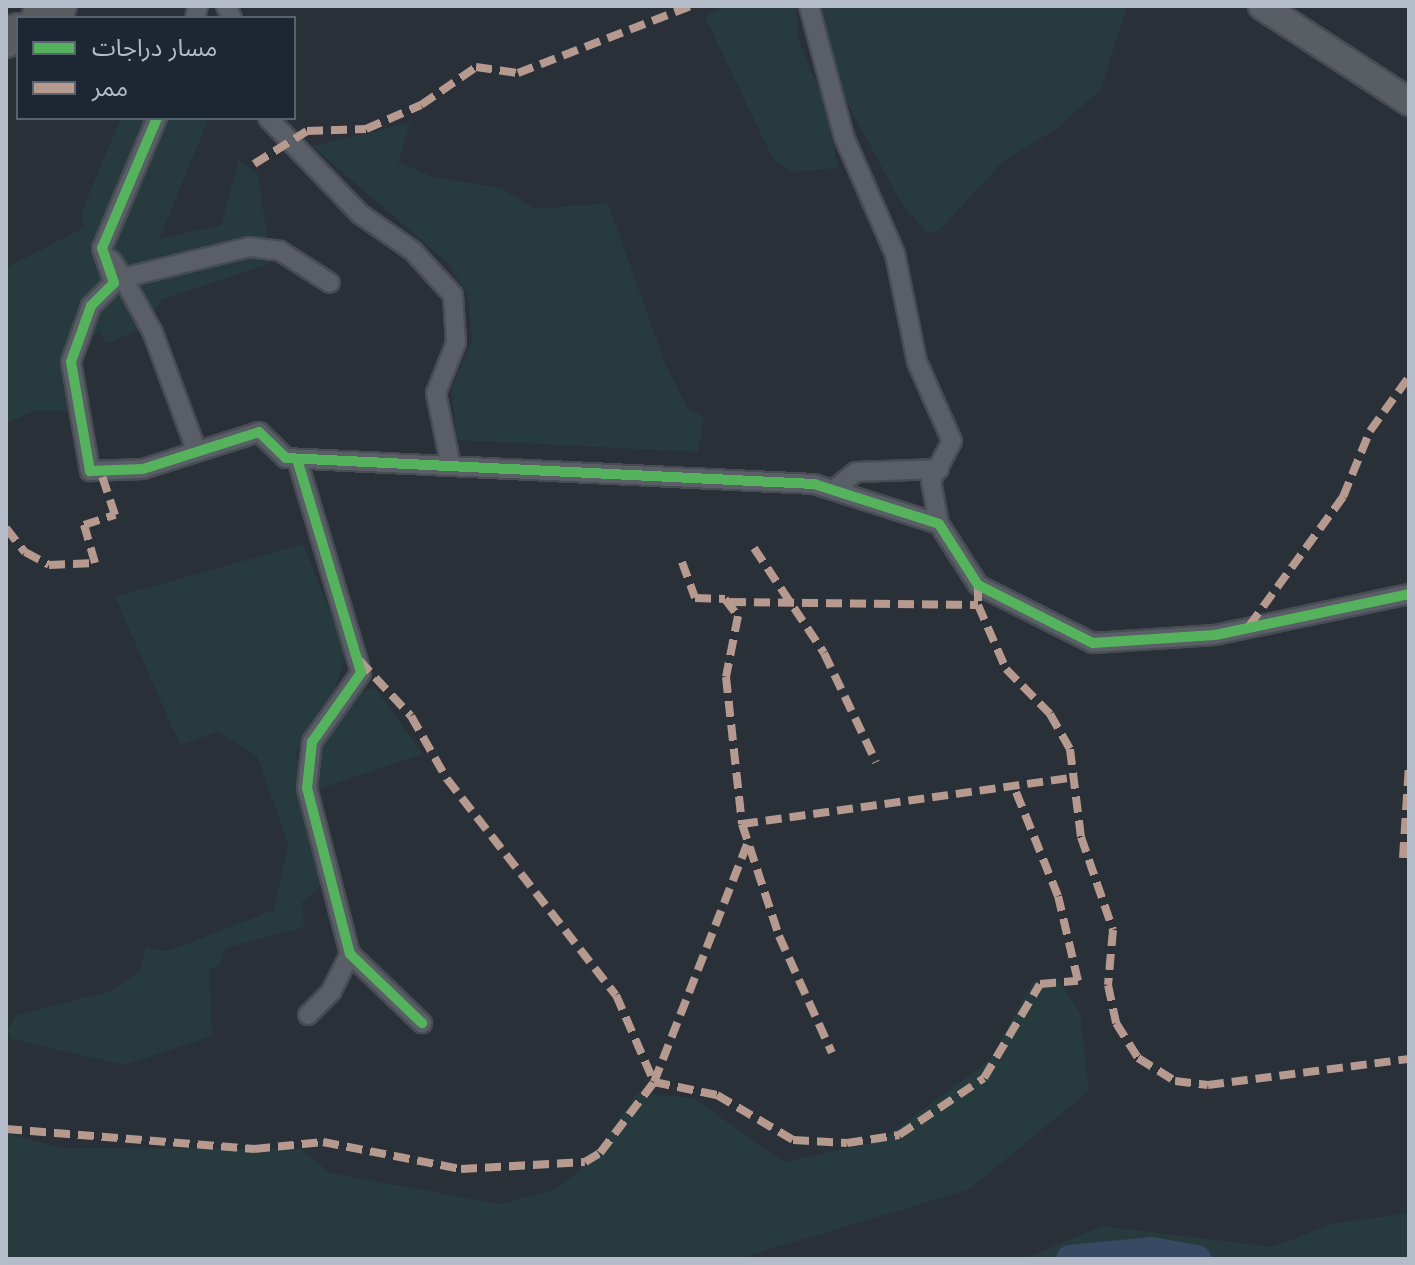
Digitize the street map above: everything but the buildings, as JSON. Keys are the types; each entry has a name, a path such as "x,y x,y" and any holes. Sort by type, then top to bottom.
{"main road":[{"path":"1262,6 1409,102"}],"street":[{"path":"809,6 844,137 895,254 917,362 952,441 931,481 939,524 978,585 1093,643 1215,635 1409,594"},
{"path":"156,120 102,248 114,283 91,306 71,362 90,471 115,476 259,432 286,458 450,462 833,490 939,524"},
{"path":"270,120 360,214 413,251 453,295 456,343 436,393 450,462"},
{"path":"123,278 249,247 280,251 330,283"},
{"path":"102,248 123,278 153,333 196,449"},
{"path":"297,459 361,673 319,727 306,765 350,954 422,1023"},
{"path":"833,490 856,472 939,469"},
{"path":"308,1015 331,992 350,954"}],"green space":[{"path":"724,6 796,6 798,39 825,104 838,168 792,172 773,159 705,17"},
{"path":"813,6 1127,6 1101,89 1056,129 1003,161 939,231 926,232 902,204 842,94"},
{"path":"120,120 208,120 159,239 221,225 239,160 258,174 271,263 162,299 141,329 106,344 100,332 64,350 69,411 35,411 6,423 6,268 85,227 81,213"},
{"path":"410,123 398,162 432,177 501,188 535,209 608,203 666,366 688,408 704,417 698,452 457,440 451,390 472,341 468,295 447,262 312,146"},
{"path":"303,544 346,652 334,692 296,753 327,880 302,902 304,927 225,948 220,965 209,970 212,1036 125,1065 12,1039 7,1030 17,1015 111,991 140,971 146,948 168,951 274,910 288,844 257,756 218,732 180,745 115,597"},
{"path":"375,688 423,754 317,790 314,760 324,729 358,693"},
{"path":"1058,979 1080,1013 1089,1091 968,1190 737,1259 6,1259 6,1133 62,1148 301,1149 330,1173 500,1204 554,1190 588,1164 637,1093 693,1098 784,1162 880,1141 990,1060 1033,981"},
{"path":"1409,1213 1409,1259 1024,1259 1102,1226 1273,1247 1331,1224"}],"waterway":[{"path":"1070,1259 1151,1251 1197,1259"}],"marked path":[{"path":"254,164 307,131 366,129 421,105 476,67 518,73 691,6"},
{"path":"1249,626 1343,497 1370,431 1409,377"},
{"path":"6,528 25,552 49,565 95,563 84,525 115,515 101,473"},
{"path":"754,548 824,653 876,762"},
{"path":"682,562 695,598 725,599 738,616 726,677 742,824 779,936 832,1053"},
{"path":"978,585 978,605 1006,669 1050,714 1070,749 1081,837 1113,930 1108,985 1116,1023 1138,1058 1175,1081 1208,1085 1409,1059"},
{"path":"730,602 978,605"},
{"path":"359,660 411,716 447,779 616,995 654,1082"},
{"path":"1403,858 1409,766"},
{"path":"742,824 1076,777"},
{"path":"654,1082 717,1095 793,1140 847,1143 899,1135 984,1078 1040,984 1078,981 1058,896 1014,787"},
{"path":"6,1129 254,1149 323,1142 461,1169 585,1162 600,1153 654,1082 747,845"}],"cycle path":[{"path":"156,120 102,248 114,283 91,306 71,362 90,471 143,469 259,432 286,458 814,484 939,524 978,585 1093,643 1215,635 1409,594"},
{"path":"297,459 361,673 312,742 307,788 350,954 422,1023"}]}
